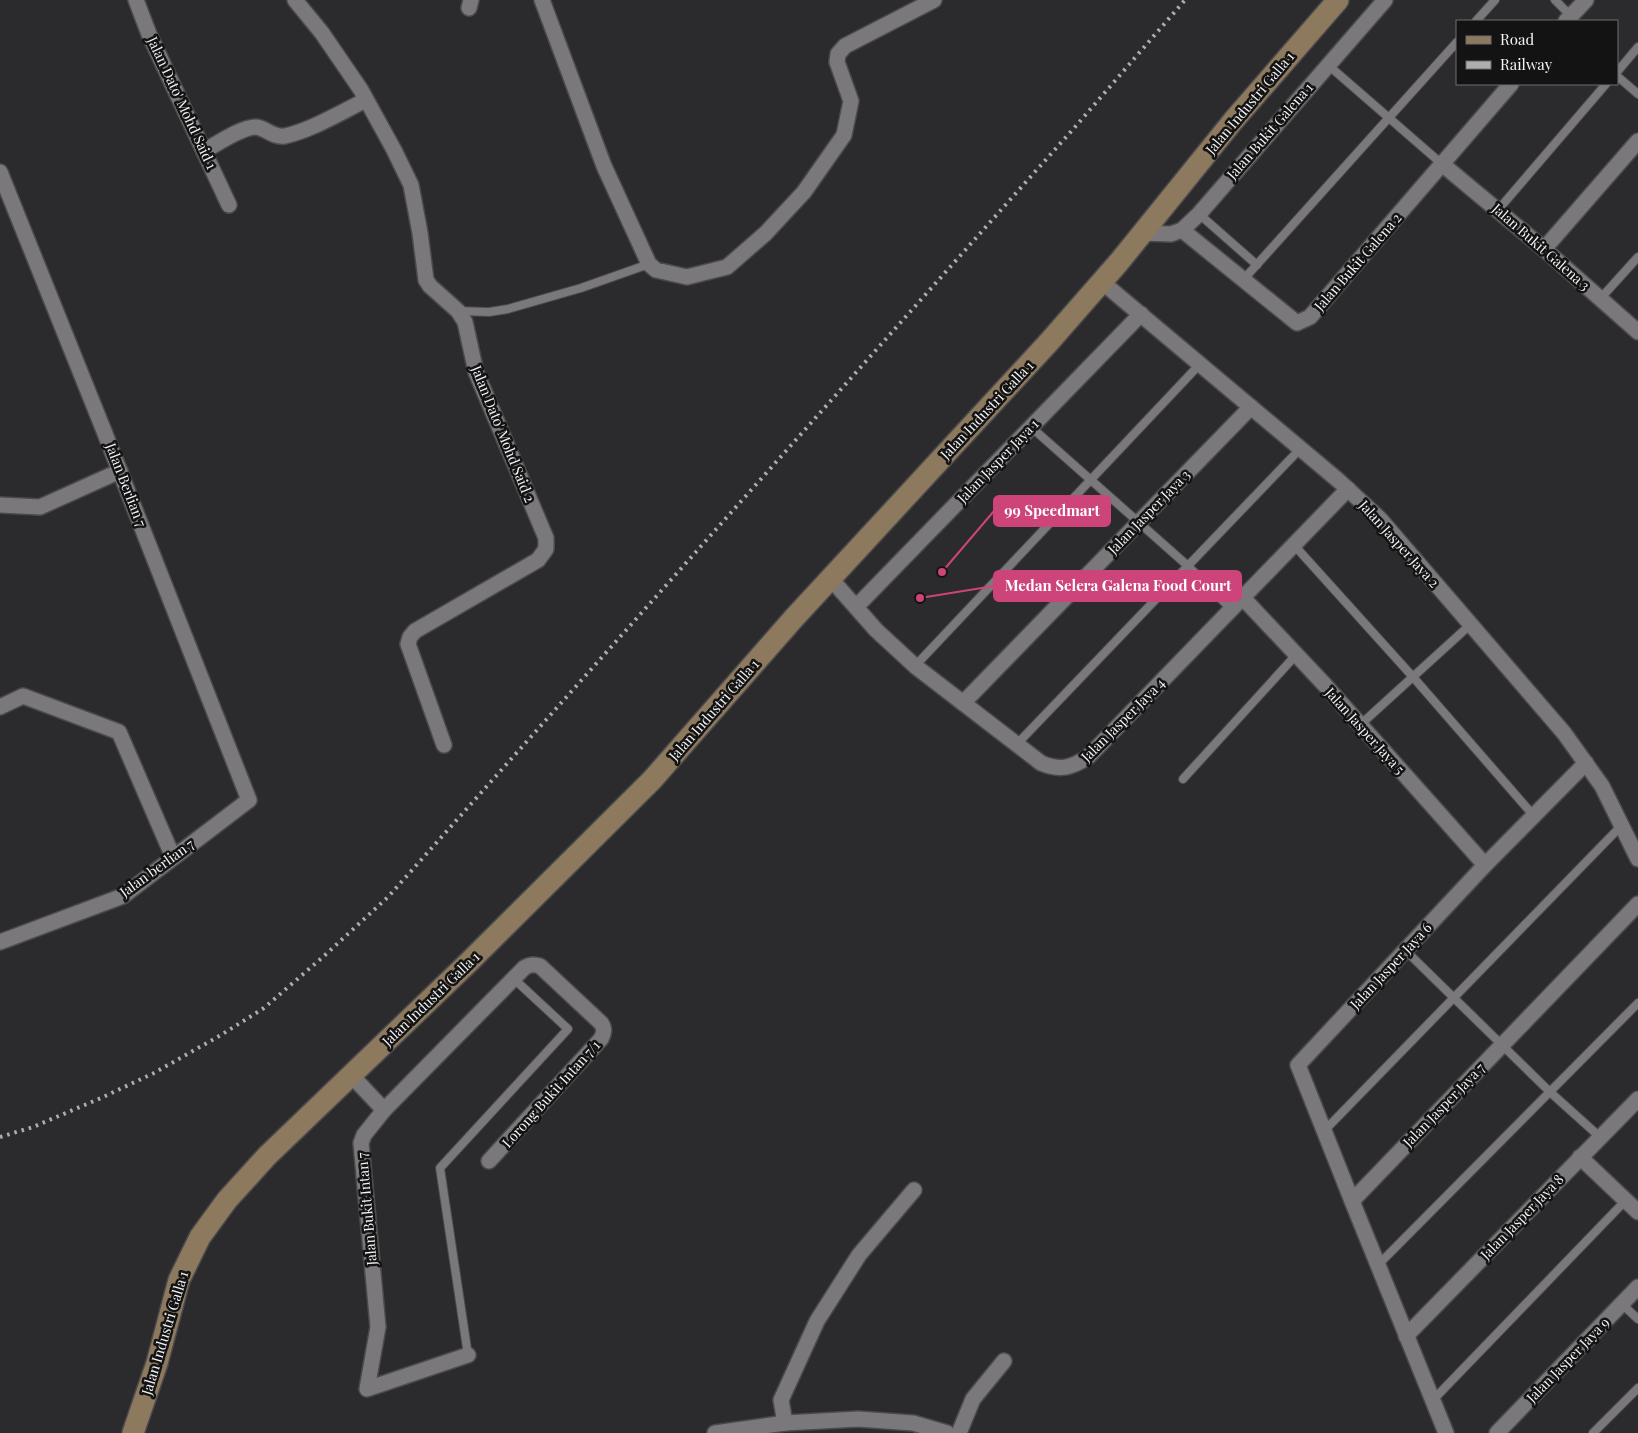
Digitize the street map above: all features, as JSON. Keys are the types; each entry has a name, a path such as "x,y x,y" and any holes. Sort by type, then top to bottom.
{"main road":[{"name":"Jalan Industri Galla 1","path":"133,1433 157,1363 178,1280 200,1237 233,1192 652,780 794,618 1102,282 1233,121 1338,0"}],"street":[{"name":"Jalan Dato' Mohd Said 1","path":"136,0 149,34 229,205"},
{"name":"Jalan Dato' Mohd Said 2","path":"295,0 322,33 366,100 394,150 411,186 426,280 430,286 458,311 465,322 476,372 546,538 546,549 538,560 414,631 410,637 408,644 444,744"},
{"path":"542,0 604,166 649,264 656,270 687,277 727,267 766,233 804,192 844,135 851,101 837,62 838,54 844,46 934,0"},
{"name":"Jalan Bukit Galena 1","path":"1182,230 1199,214 1385,0"},
{"path":"1568,19 1586,0"},
{"name":"Jalan Bukit Galena 2","path":"1182,230 1298,323 1310,317 1510,85"},
{"path":"204,151 248,128 259,127 271,134 282,136 301,131 366,100"},
{"path":"1544,249 1638,141"},
{"name":"Jalan Bukit Galena 3","path":"1442,164 1544,249 1638,332"},
{"name":"Jalan Berlian 7","path":"0,172 120,471 248,800"},
{"path":"1142,233 1171,234 1182,230"},
{"name":"Jalan Jasper Jaya 2","path":"1102,282 1348,489 1380,519 1564,733 1602,786 1638,859"},
{"name":"Jalan Jasper Jaya 1","path":"856,607 1141,314"},
{"name":"Jalan Jasper Jaya 3","path":"963,703 1251,407"},
{"path":"0,505 40,507 120,471"},
{"name":"Jalan Jasper Jaya 4","path":"831,579 876,630 914,666 1041,763 1051,767 1062,768 1075,766 1088,758 1348,489"},
{"name":"Jalan Jasper Jaya 5","path":"1243,598 1360,724 1485,865"},
{"path":"0,707 23,696 119,732 174,857"},
{"name":"Jalan Jasper Jaya 6","path":"1352,1201 1298,1065 1485,865 1586,763"},
{"name":"Jalan berlian 7","path":"0,942 123,896 248,800"},
{"name":"Jalan Jasper Jaya 7","path":"1352,1201 1638,904"},
{"name":"Jalan Bukit Intan 7","path":"468,1355 366,1389 378,1327 361,1143 364,1135 384,1110 513,978 529,964 534,964"},
{"name":"Lorong Bukit Intan 7/1","path":"489,1162 601,1039 603,1034 601,1023 540,966 534,964"},
{"path":"352,1076 384,1110"},
{"name":"Jalan Jasper Jaya 8","path":"1406,1336 1638,1099"},
{"path":"1580,1158 1638,1212"},
{"path":"785,1423 781,1400 817,1320 859,1256 914,1190"},
{"path":"1352,1201 1446,1433"},
{"name":"Jalan Jasper Jaya 9","path":"1497,1433 1638,1287"},
{"path":"959,1433 972,1399 1004,1361"},
{"path":"715,1433 785,1423 858,1419 913,1423 947,1433"}],"lane":[{"path":"1477,20 1495,0"},
{"path":"1555,0 1568,19"},
{"path":"1243,280 1456,43"},
{"path":"1618,73 1638,48"},
{"path":"1328,65 1442,164"},
{"path":"1618,75 1638,94"},
{"path":"1498,210 1605,85"},
{"path":"1199,214 1257,264"},
{"path":"1600,299 1638,257"},
{"path":"458,311 489,312 508,309 581,288 649,264"},
{"path":"914,666 1200,364"},
{"path":"1031,427 1188,566 1232,610"},
{"path":"1017,744 1300,449"},
{"path":"1294,545 1413,677 1534,816"},
{"path":"1360,724 1471,624"},
{"path":"1183,779 1296,655"},
{"path":"1324,1130 1622,825"},
{"path":"1405,950 1550,1092 1600,1137"},
{"path":"468,1355 440,1168 568,1029 513,978"},
{"path":"1377,1266 1638,1003"},
{"path":"1433,1400 1626,1200"},
{"path":"1622,1304 1638,1319"},
{"path":"1593,1433 1638,1388"}],"railway":[{"path":"0,1137 33,1127 101,1098 154,1073 221,1035 264,1008 388,897 1075,127 1185,0"}],"place":[{"name":"99 Speedmart","path":"942,572"},
{"name":"Medan Selera Galena Food Court","path":"920,598"}]}
